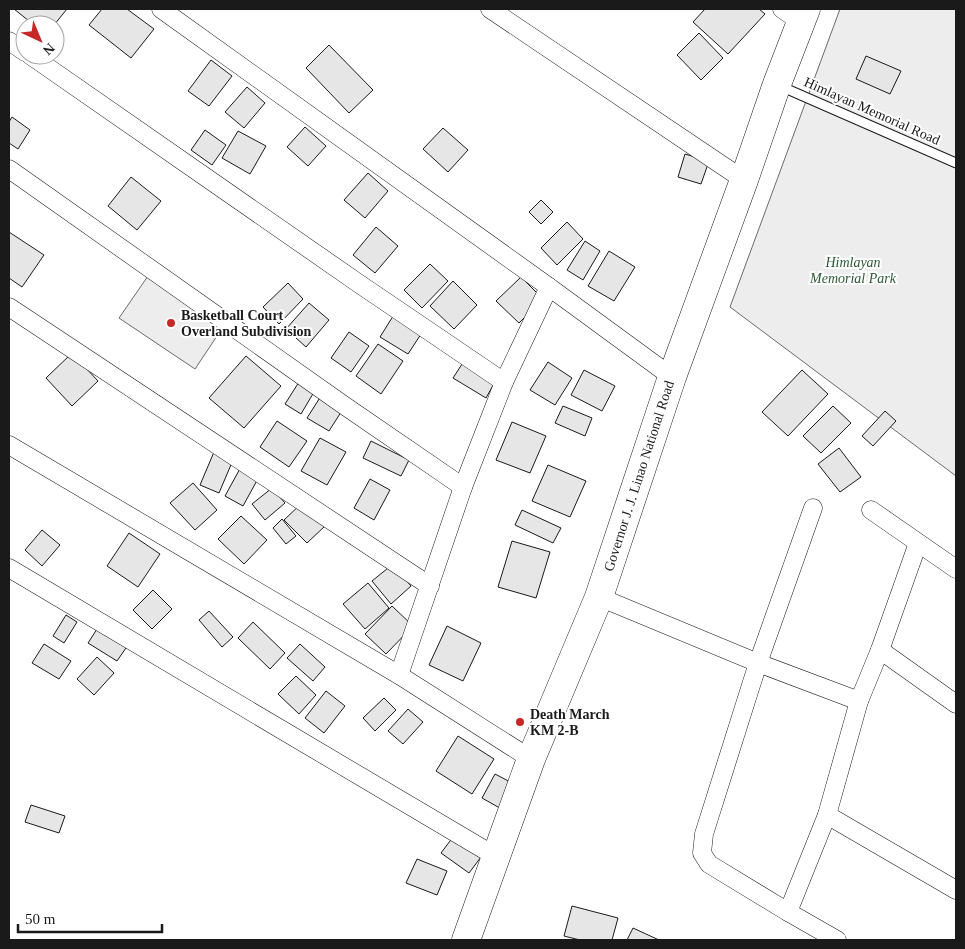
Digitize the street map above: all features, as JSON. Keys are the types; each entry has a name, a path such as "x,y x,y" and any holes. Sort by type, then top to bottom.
{"main road":[{"name":"Governor J. J. Linao National Road","path":"466,940 531,759 600,597 672,377 777,84 796,13"}],"street":[{"path":"161,9 672,377"},
{"path":"490,9 744,180"},
{"path":"44,65 504,382"},
{"path":"9,169 337,401 463,487"},
{"path":"399,675 463,487 504,382 549,287"},
{"path":"9,307 430,586"},
{"path":"9,445 399,675 531,759"},
{"path":"812,508 758,663 704,834 702,853 709,864 837,940"},
{"path":"871,510 956,570"},
{"path":"788,912 827,816 859,701 880,650 918,543"},
{"path":"9,568 496,856"},
{"path":"600,597 758,663 859,701"},
{"path":"880,650 956,704"},
{"path":"827,816 956,890"}],"lane":[{"name":"Himlayan Memorial Road","path":"777,84 956,163"}],"shaded area":[{"name":"Himlayan Memorial Park","path":"840,9 956,9 956,476 730,307"},
{"name":"Basketball Court Overland Subdivision","path":"148,276 223,327 195,369 119,318"}],"building":[{"path":"14,9 67,9 62,15 22,15"},
{"path":"102,9 127,9 154,29 131,58 89,25"},
{"path":"705,9 759,9 765,14 728,54 693,22"},
{"path":"699,33 723,58 701,80 677,55"},
{"path":"329,45 373,90 349,113 306,68"},
{"path":"866,56 901,71 890,94 856,79"},
{"path":"211,60 232,76 209,106 188,91"},
{"path":"247,87 265,103 244,128 225,112"},
{"path":"12,117 30,130 18,149 9,143 9,122"},
{"path":"305,127 326,146 308,166 287,147"},
{"path":"443,128 468,150 448,172 423,149"},
{"path":"205,130 226,145 212,165 191,150"},
{"path":"238,131 266,146 250,174 222,158"},
{"path":"685,154 709,161 701,184 678,177"},
{"path":"368,173 388,191 365,218 344,200"},
{"path":"131,177 161,201 137,230 108,206"},
{"path":"541,200 553,212 541,224 529,212"},
{"path":"567,222 583,239 557,265 541,248"},
{"path":"376,227 398,246 375,273 353,255"},
{"path":"9,232 44,255 22,287 9,278"},
{"path":"585,241 600,251 583,280 567,270"},
{"path":"609,251 635,267 614,301 588,286"},
{"path":"430,264 448,281 422,308 404,290"},
{"path":"521,277 543,299 519,323 496,301"},
{"path":"453,281 477,305 454,329 430,306"},
{"path":"288,283 303,299 279,324 263,307"},
{"path":"309,303 329,320 306,347 286,329"},
{"path":"395,313 423,331 408,354 380,337"},
{"path":"349,332 369,346 351,372 331,358"},
{"path":"378,344 403,361 381,394 356,376"},
{"path":"72,353 98,381 72,406 46,378"},
{"path":"246,356 281,386 244,428 209,398"},
{"path":"464,361 496,380 486,398 453,378"},
{"path":"548,362 572,378 555,405 530,390"},
{"path":"584,370 615,386 602,411 571,395"},
{"path":"802,370 828,394 788,436 762,412"},
{"path":"299,382 314,392 301,414 285,404"},
{"path":"321,396 343,409 329,431 307,418"},
{"path":"563,406 592,418 585,436 555,423"},
{"path":"833,406 851,423 821,453 803,436"},
{"path":"885,411 896,421 873,446 862,436"},
{"path":"277,421 307,441 289,467 260,447"},
{"path":"512,422 546,436 530,473 496,460"},
{"path":"320,438 346,452 327,485 301,471"},
{"path":"371,441 409,460 401,476 363,458"},
{"path":"839,448 861,477 840,492 818,464"},
{"path":"214,452 233,460 219,493 200,485"},
{"path":"242,465 260,475 243,506 225,496"},
{"path":"548,465 586,481 570,517 532,501"},
{"path":"370,479 390,490 374,520 354,508"},
{"path":"193,483 217,510 195,530 170,503"},
{"path":"272,488 285,503 265,520 252,504"},
{"path":"302,503 325,526 307,543 284,520"},
{"path":"522,510 561,528 553,543 515,525"},
{"path":"241,516 267,540 244,564 218,539"},
{"path":"282,519 296,536 286,544 273,528"},
{"path":"42,530 60,545 42,566 25,550"},
{"path":"129,533 160,554 138,587 107,566"},
{"path":"512,541 550,552 536,598 498,587"},
{"path":"393,564 411,586 391,604 372,581"},
{"path":"368,583 389,608 365,629 343,604"},
{"path":"153,590 172,609 152,629 133,610"},
{"path":"392,606 413,626 386,654 365,634"},
{"path":"209,611 233,637 222,647 199,620"},
{"path":"66,615 77,622 64,643 53,636"},
{"path":"253,622 285,653 270,669 238,638"},
{"path":"99,626 128,645 117,661 88,643"},
{"path":"447,626 481,643 463,681 429,665"},
{"path":"44,644 71,661 59,679 32,663"},
{"path":"300,644 325,667 313,681 287,658"},
{"path":"97,657 114,673 94,695 77,679"},
{"path":"296,676 316,695 299,714 278,694"},
{"path":"326,691 345,706 324,733 305,718"},
{"path":"384,698 396,710 375,731 363,718"},
{"path":"408,709 423,722 403,744 388,731"},
{"path":"458,736 494,759 472,794 436,771"},
{"path":"495,774 518,786 505,811 482,798"},
{"path":"31,805 65,816 59,833 25,822"},
{"path":"453,837 481,857 469,873 441,853"},
{"path":"417,859 447,871 437,895 406,883"},
{"path":"572,906 618,918 612,940 580,940 564,936"},
{"path":"633,928 659,940 627,940"}],"place":[{"name":"Basketball Court Overland Subdivision","path":"171,323"},
{"name":"Death March KM 2-B","path":"520,722"}]}
